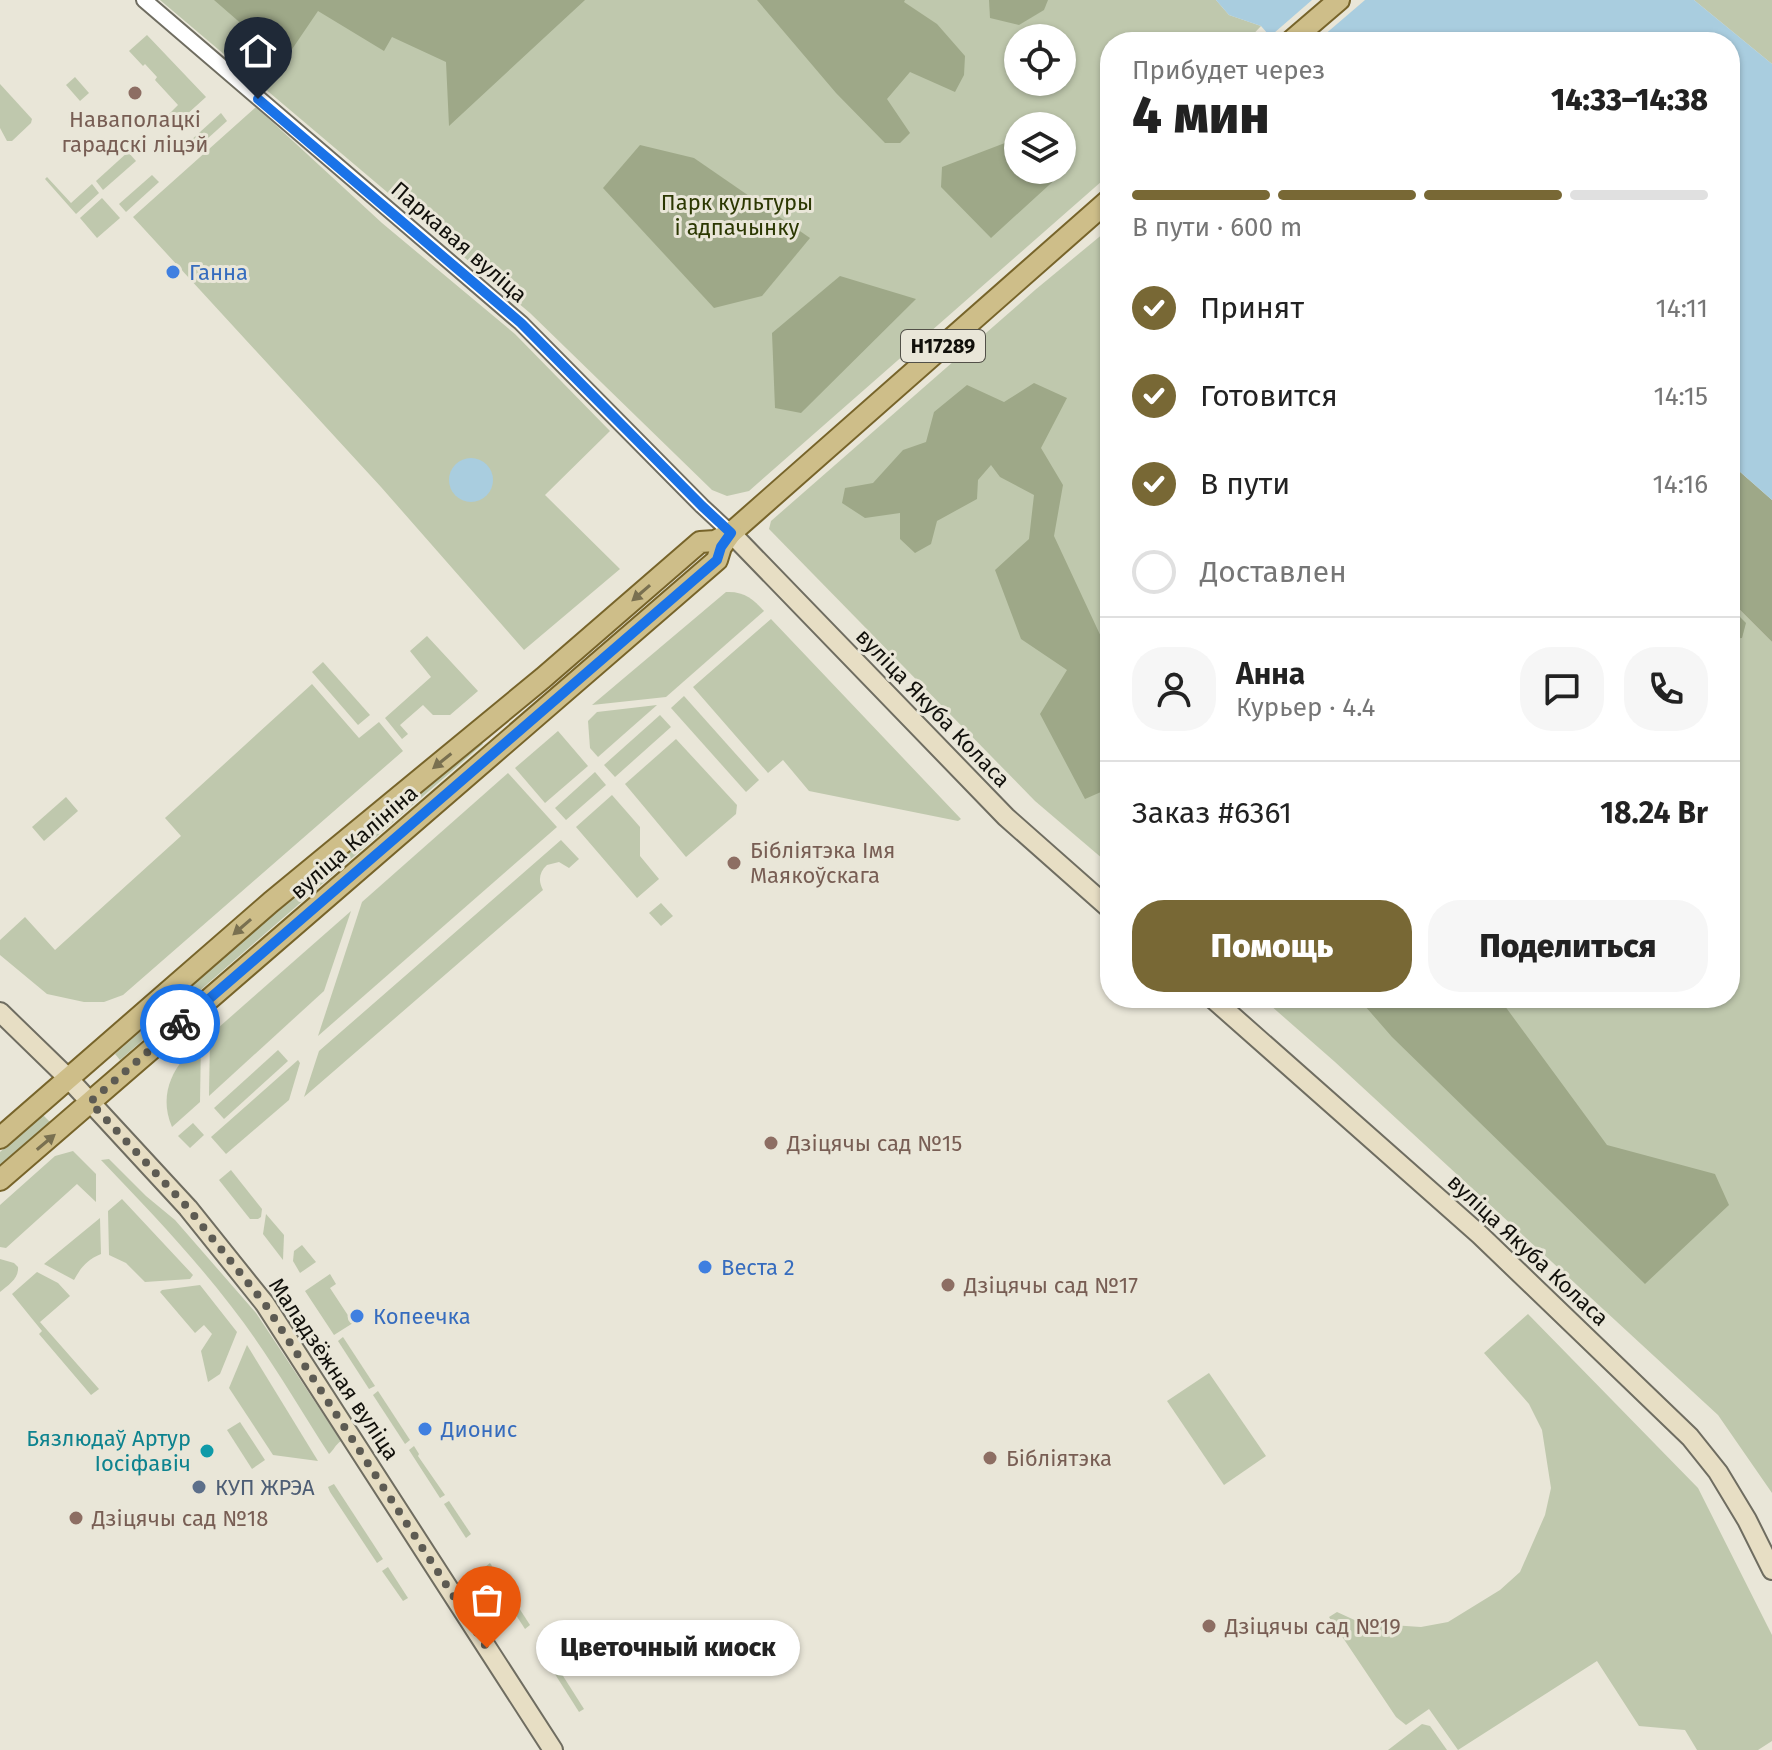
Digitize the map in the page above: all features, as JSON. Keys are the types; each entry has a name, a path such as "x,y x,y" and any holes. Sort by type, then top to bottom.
{"main road":[{"path":"1302,32 1339,0"},
{"name":"вуліца Калініна","path":"0,1180 717,560 721,547 731,533 1100,208"},
{"name":"вуліца Калініна","path":"0,1138 271,902 543,678 700,542 715,541 731,533"}],"street":[{"name":"Паркавая вуліца","path":"144,0 521,323 731,533"},
{"name":"вуліца Якуба Коласа","path":"731,533 1006,817 1100,900"},
{"name":"вуліца Якуба Коласа","path":"1223,1008 1480,1235 1690,1437 1718,1472 1772,1570"},
{"name":"Маладзёжная вуліца","path":"0,1012 68,1078 188,1208 265,1304 553,1750"}],"green space":[{"name":"Парк культуры і адпачынку","path":"160,0 1216,0 1229,15 1261,26 1255,32 1100,32 1100,183 749,491 727,496 712,490 530,313"},
{"path":"214,0 585,0 449,126 446,62 392,37 384,51 318,11 284,61"},
{"path":"757,0 905,0 937,24 965,56 964,75 955,92 910,72 887,99 910,133 900,143 885,143 836,93"},
{"path":"989,0 1048,0 1044,10 1021,24 990,18"},
{"path":"1694,0 1772,0 1772,64 1740,38 1740,32 1733,32"},
{"path":"147,35 206,97 175,125 167,116 178,105 155,80 157,77 129,51"},
{"path":"75,77 89,93 80,101 66,85"},
{"path":"0,84 32,119 12,141 7,141 0,128"},
{"path":"256,107 382,223 515,334 610,431 545,495 620,569 524,650 381,487 133,217"},
{"path":"221,113 227,121 196,149 189,142"},
{"path":"1004,143 1004,184 1050,184 991,238 941,187 942,167"},
{"path":"640,145 694,158 810,238 762,296 714,308 603,188"},
{"path":"128,152 136,161 103,190 96,181"},
{"path":"152,175 159,182 126,212 119,204"},
{"path":"47,177 71,203 92,184 99,193 76,214 45,179"},
{"path":"102,198 120,218 97,238 80,218"},
{"path":"1100,236 1100,856 1035,801 769,529 771,521"},
{"path":"840,276 916,299 801,413 775,408 772,333"},
{"path":"1034,383 1067,398 1041,448 1063,485 1054,536 1100,635 1100,792 1085,799 1040,714 1067,670 1021,639 995,570 1029,539 1034,495 1000,477 991,465 978,480 977,499 937,521 931,544 915,553 900,539 900,513 865,518 842,503 845,488 873,483 903,450 926,442 934,412 967,385 1004,402"},
{"path":"1740,472 1772,500 1772,642 1740,610"},
{"path":"726,592 748,597 764,611 666,697 592,705"},
{"path":"1740,610 1772,642 1772,1493 1718,1415 1273,1008 1740,1008"},
{"path":"1740,617 1746,623 1740,638"},
{"path":"771,619 961,819 958,821 809,791 783,760 768,773 693,687"},
{"path":"427,636 478,691 450,715 433,715 423,705 400,725 408,734 402,739 385,718 431,677 410,651"},
{"path":"323,662 370,715 358,725 312,672"},
{"path":"312,684 359,738 379,722 403,751 123,995 104,1002 84,1002 47,994 0,955 0,940 25,917 55,950 181,836 165,818"},
{"path":"684,696 759,780 746,792 671,708"},
{"path":"657,705 598,757 590,748 588,721 597,712"},
{"path":"660,715 671,727 615,777 604,765"},
{"path":"558,731 588,766 545,803 515,768"},
{"path":"476,736 483,744 120,1060 115,1054"},
{"path":"676,739 737,805 736,814 686,857 625,784"},
{"path":"595,772 606,785 566,820 555,808"},
{"path":"508,773 557,827 318,1036 362,902"},
{"path":"612,795 640,827 640,856 659,879 637,898 576,827"},
{"path":"66,797 78,811 44,841 32,827"},
{"path":"561,840 579,859 569,868 559,862 547,865 540,877 543,890 304,1097 319,1051"},
{"path":"661,903 673,916 661,926 649,913"},
{"path":"351,911 324,991 209,1096 210,1035"},
{"path":"1367,1008 1506,1008 1607,1145 1715,1174 1729,1205 1645,1284 1392,1037"},
{"path":"201,1041 200,1102 172,1127 167,1102 171,1079 183,1059"},
{"path":"278,1050 288,1061 224,1119 214,1108"},
{"path":"298,1060 300,1063 289,1100 226,1154 211,1137"},
{"path":"43,1115 50,1122 0,1165 0,1152"},
{"path":"193,1123 204,1135 190,1148 178,1136"},
{"path":"73,1151 96,1174 96,1202 77,1184 6,1248 0,1247 0,1205 55,1156"},
{"path":"109,1159 175,1220 256,1313 341,1441 329,1454 244,1324 184,1249 101,1160"},
{"path":"231,1170 262,1209 258,1219 250,1219 219,1180"},
{"path":"122,1199 193,1275 190,1279 145,1282 126,1263 109,1255 108,1211"},
{"path":"266,1214 284,1235 283,1260 263,1234"},
{"path":"100,1218 101,1254 85,1264 74,1280 44,1264"},
{"path":"302,1245 316,1262 300,1273 293,1261 294,1251"},
{"path":"0,1259 14,1263 18,1271 0,1292"},
{"path":"37,1272 58,1283 70,1296 40,1322 99,1389 91,1395 39,1334 42,1331 12,1294"},
{"path":"330,1274 336,1284 330,1288 353,1323 334,1335 305,1291"},
{"path":"200,1285 237,1332 220,1374 208,1382 201,1351 212,1334 204,1325 195,1333 160,1292"},
{"path":"1528,1314 1698,1488 1772,1635 1772,1741 1758,1750 1697,1750 1685,1730 1639,1726 1597,1661 1458,1750 1429,1709 1406,1725 1396,1717 1329,1617 1337,1612 1361,1623 1421,1627 1448,1622 1500,1590 1520,1572 1545,1515 1551,1488 1542,1430 1529,1404 1484,1353"},
{"path":"343,1337 375,1386 369,1389 338,1341"},
{"path":"247,1345 318,1461 273,1455 229,1388"},
{"path":"1209,1373 1266,1456 1224,1485 1167,1401"},
{"path":"378,1391 410,1440 405,1444 373,1395"},
{"path":"240,1422 265,1460 252,1469 227,1430"},
{"path":"414,1446 445,1495 440,1498 409,1450"},
{"path":"334,1484 383,1559 377,1563 330,1492 328,1487"},
{"path":"449,1501 471,1534 466,1538 444,1504"},
{"path":"490,1563 530,1625 525,1629 485,1567"},
{"path":"388,1567 408,1598 403,1601 382,1571"},
{"path":"558,1668 584,1709 579,1712 553,1671"},
{"path":"1422,1724 1430,1726 1447,1750 1388,1750"}],"water":[{"path":"1216,0 1694,0 1733,32 1266,32 1261,26 1229,15"},
{"path":"1740,38 1772,64 1772,500 1740,472"},
{"path":"471,458 487,464 493,480 487,496 471,502 455,496 449,480 455,464"}],"pier":[{"path":"1312,0 1365,0 1328,32 1275,32"}],"way so far":[{"path":"180,1024 90,1102 188,1208 265,1304 487,1648"}],"place":[{"name":"Наваполацкі гарадскі ліцэй","path":"135,93"},
{"name":"Ганна","path":"173,272"},
{"name":"Бібліятэка Імя Маякоўскага","path":"734,863"},
{"name":"Дзіцячы сад №15","path":"771,1143"},
{"name":"Веста 2","path":"705,1267"},
{"name":"Дзіцячы сад №17","path":"948,1285"},
{"name":"Копеечка","path":"357,1316"},
{"name":"Дионис","path":"425,1429"},
{"name":"Бязлюдаў Артур Іосіфавіч","path":"207,1451"},
{"name":"Бібліятэка","path":"990,1458"},
{"name":"КУП ЖРЭА","path":"199,1487"},
{"name":"Дзіцячы сад №18","path":"76,1518"},
{"name":"Дзіцячы сад №19","path":"1209,1626"},
{"name":"Цветочный киоск","path":"487,1648"}],"route":[{"path":"180,1024 717,560 721,547 731,533 521,323 258,99"}]}
